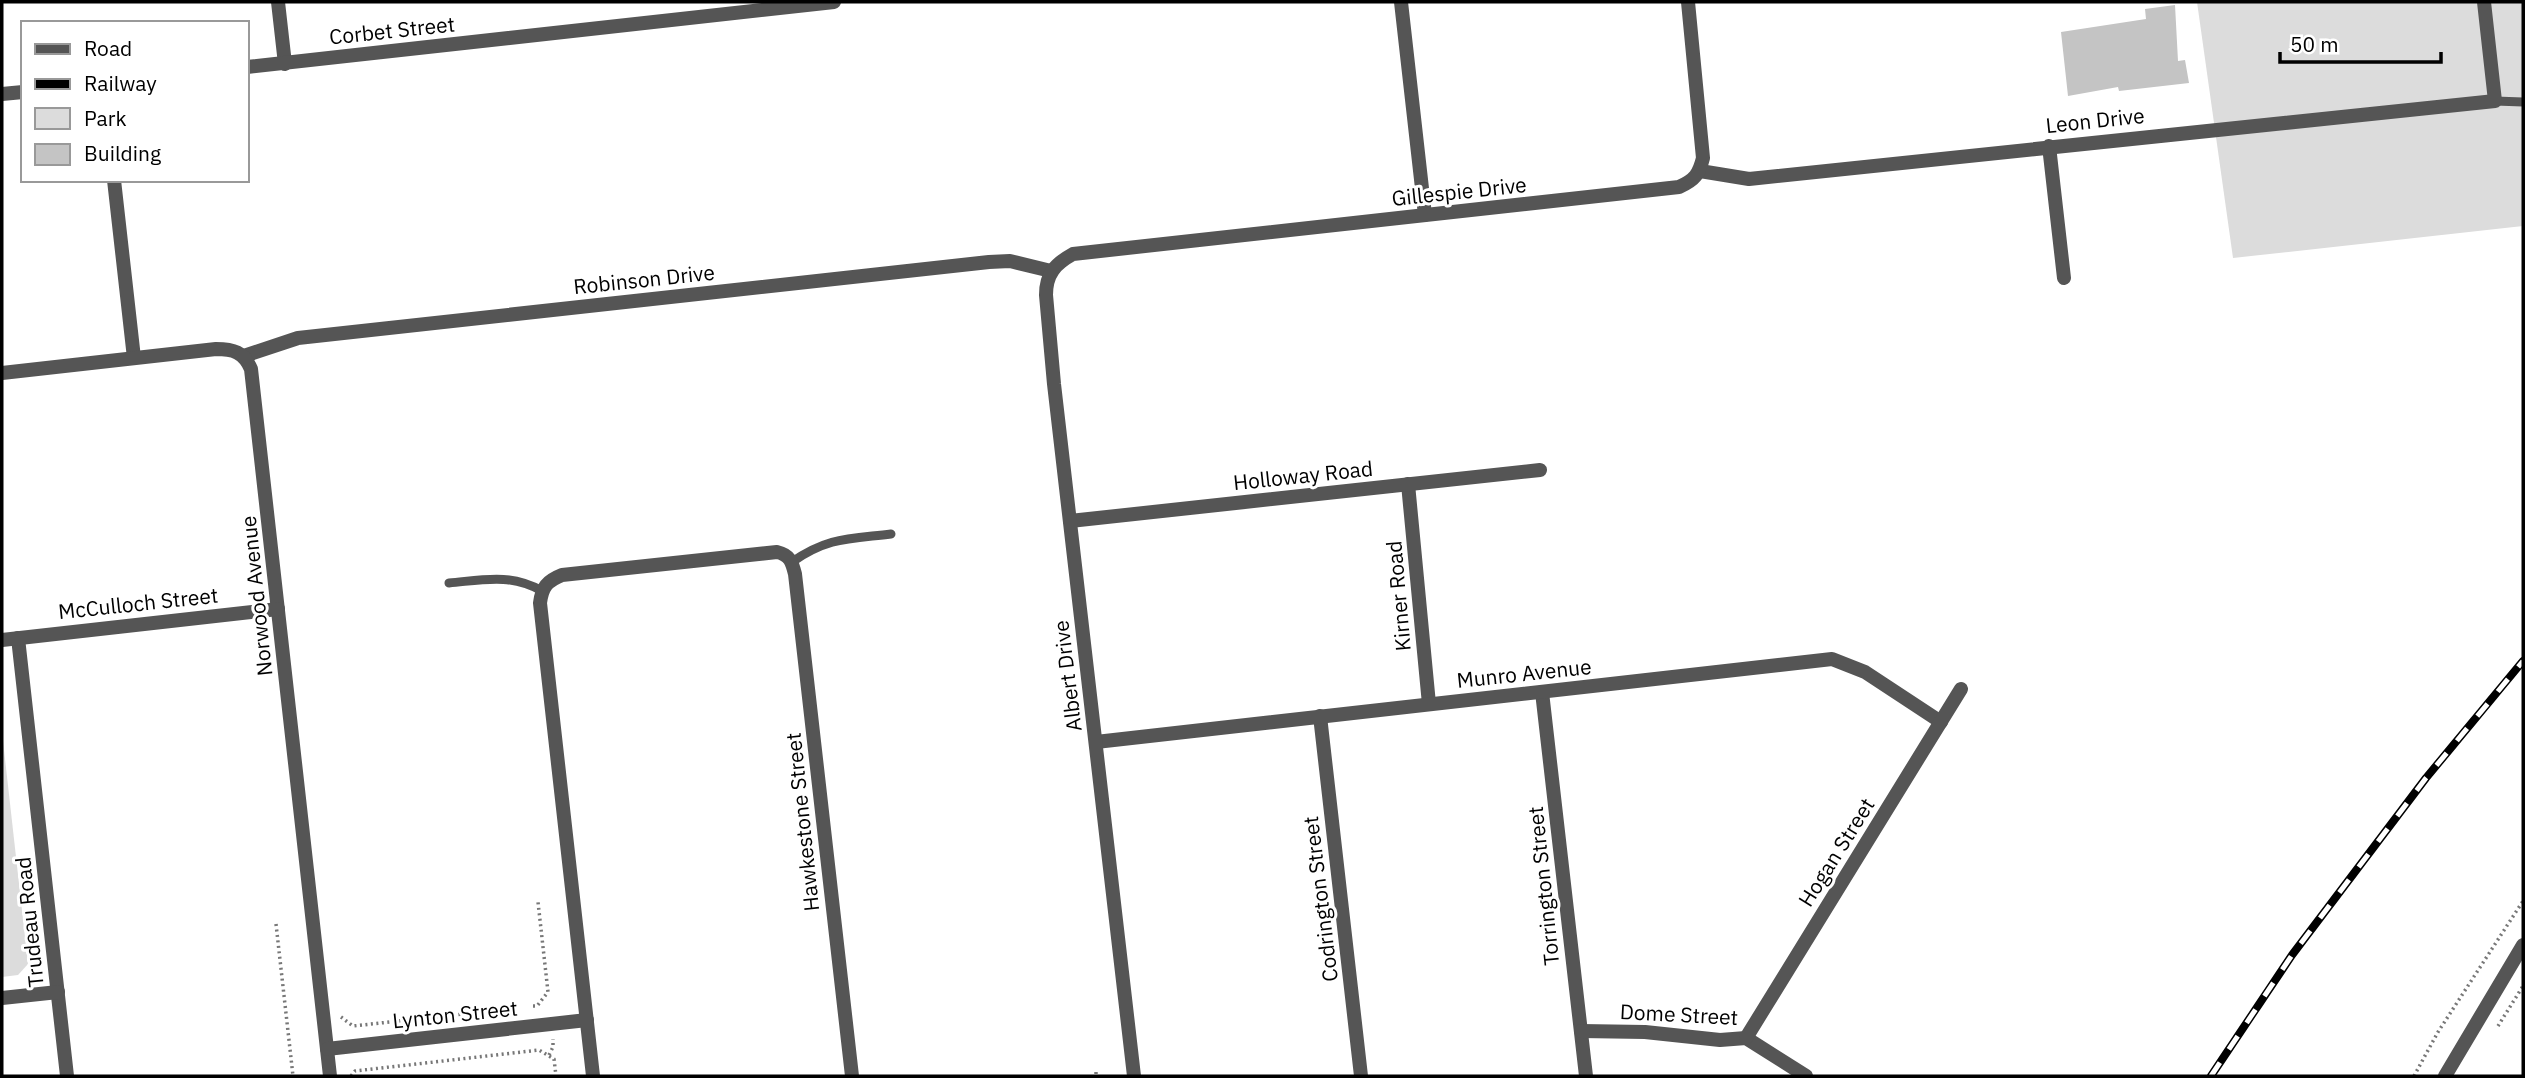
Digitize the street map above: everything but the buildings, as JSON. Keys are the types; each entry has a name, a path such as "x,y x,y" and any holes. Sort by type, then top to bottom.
{"street":[{"path":"278,2 285,64"},
{"name":"Corbet Street","path":"248,67 834,2"},
{"path":"1401,2 1425,215"},
{"path":"1688,2 1704,146 1700,171"},
{"path":"2484,2 2494,101"},
{"path":"2,94 21,92"},
{"name":"Leon Drive","path":"1700,171 1749,179 2494,101"},
{"path":"2049,146 2064,278"},
{"name":"Gillespie Drive","path":"1051,271 1073,254 1679,187 1694,180 1700,171"},
{"path":"114,182 134,358"},
{"name":"Robinson Drive","path":"244,356 298,338 989,262 1010,261 1051,271"},
{"name":"Albert Drive","path":"1051,271 1046,282 1046,295 1134,1076"},
{"path":"2,373 216,349 233,349 244,356"},
{"name":"Norwood Avenue","path":"244,356 251,369 330,1076"},
{"name":"Holloway Road","path":"1070,521 1540,470"},
{"name":"Kirner Road","path":"1408,484 1429,704"},
{"path":"593,1076 540,603 542,591 553,579 589,572 768,552 786,554 792,562"},
{"name":"Hawkestone Street","path":"792,562 852,1076"},
{"name":"McCulloch Street","path":"2,640 278,609"},
{"name":"Trudeau Road","path":"18,638 67,1076"},
{"name":"Munro Avenue","path":"1096,742 1832,659 1865,672 1941,722"},
{"name":"Hogan Street","path":"1746,1038 1961,689"},
{"name":"Torrington Street","path":"1542,692 1586,1076"},
{"name":"Codrington Street","path":"1320,716 1361,1076"},
{"path":"2445,1076 2523,945"},
{"path":"2,998 58,992"},
{"name":"Lynton Street","path":"327,1049 587,1020"},
{"name":"Dome Street","path":"1581,1031 1645,1032 1720,1040 1746,1038 1807,1076"}],"lane":[{"name":"Leon Drive","path":"2494,101 2523,102"},
{"path":"792,562 811,549 828,542 891,534"},
{"path":"449,583 505,578 525,582 542,591"}],"path":[{"path":"2414,1076 2438,1032 2523,901"},
{"path":"338,1015 353,1026 537,1006 548,992 538,902"},
{"path":"276,925 293,1076"},
{"path":"351,1076 355,1071 539,1050 554,1059 556,1076"}],"green space":[{"path":"2197,2 2523,2 2523,226 2233,258"},
{"path":"2,732 28,964 18,975 2,977"}],"railway":[{"path":"2211,1076 2292,955 2426,778 2523,661"}]}
